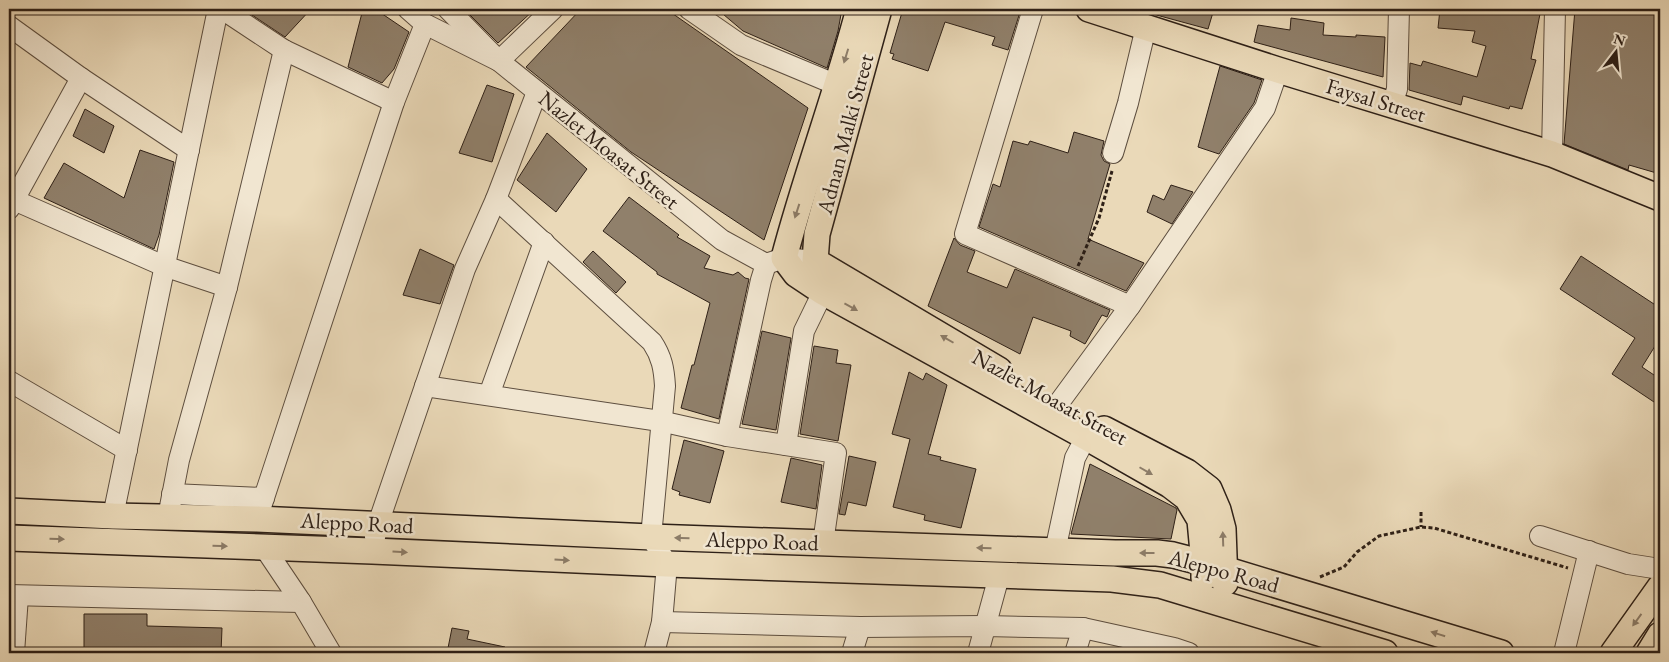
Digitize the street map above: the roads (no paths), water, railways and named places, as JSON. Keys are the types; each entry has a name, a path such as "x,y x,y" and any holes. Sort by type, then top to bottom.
{"main road":[{"name":"Adnan Malki Street","path":"775,261 793,223 859,9"},
{"name":"Adnan Malki Street","path":"815,261 817,234 879,9"},
{"name":"Faysal Street","path":"1101,11 1278,70 1552,154 1660,198"},
{"name":"Nazlet Moasat Street","path":"775,261 823,292 1170,485 1187,498 1200,520 1214,566"},
{"name":"Nazlet Moasat Street","path":"815,261 1058,404 1187,472 1209,489 1218,510 1223,529 1214,566 1214,602"},
{"name":"Aleppo Road","path":"9,511 113,516 170,505 261,508 378,524 651,537 1157,553 1173,555 1214,566 1501,653"},
{"name":"Aleppo Road","path":"9,538 1121,581 1160,585 1385,653"},
{"path":"1613,653 1660,584"},
{"path":"1649,653 1660,635"}],"street":[{"path":"113,516 218,9"},
{"path":"222,9 284,50 394,102"},
{"path":"408,9 425,24 499,61 553,9"},
{"name":"Nazlet Moasat Street","path":"448,9 499,61 722,240 775,261 815,261"},
{"path":"689,9 741,45 837,85"},
{"path":"1033,9 965,234 1130,306"},
{"path":"1392,105 1397,89 1399,9"},
{"path":"1552,154 1555,9"},
{"path":"261,508 394,102 425,24"},
{"path":"9,26 81,78 189,150"},
{"path":"1113,153 1128,103 1146,27"},
{"path":"170,505 179,460 227,287 284,50"},
{"path":"1058,404 1130,306 1265,108 1278,70"},
{"path":"81,78 11,204 164,266 227,287"},
{"path":"372,551 378,524 465,268 496,199 537,92"},
{"path":"496,199 652,342 660,354 664,366 665,386 660,421 651,537 667,564 662,622 654,653"},
{"path":"489,395 544,242"},
{"path":"727,436 761,280 775,261"},
{"path":"786,446 804,330 823,292"},
{"path":"9,381 126,450"},
{"path":"425,386 660,421 727,436 836,453 823,543"},
{"path":"1055,551 1075,458 1086,437"},
{"path":"1540,536 1628,564 1660,584"},
{"path":"264,547 331,653"},
{"path":"1564,653 1589,551"},
{"path":"978,653 999,576"},
{"path":"14,653 14,596 300,602"},
{"path":"662,622 860,627 985,626 1083,628 1178,651"},
{"path":"852,653 860,627"},
{"path":"1075,653 1083,628"}]}
